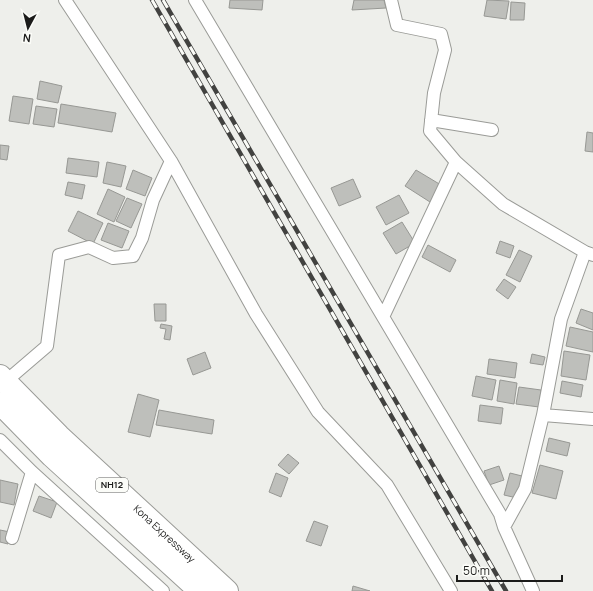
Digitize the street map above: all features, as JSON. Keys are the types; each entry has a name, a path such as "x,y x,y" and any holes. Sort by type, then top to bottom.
{"highway":[{"name":"Kona Expressway","path":"2,387 52,456 200,591"},
{"name":"Kona Expressway","path":"2,387 59,436 227,591"}],"street":[{"path":"65,0 171,161 256,314 318,412 387,485 451,591"},
{"path":"195,0 500,514 504,527 533,591"},
{"path":"391,0 397,25 441,34 444,50 434,93 430,132 456,162 503,204 589,254 561,319 543,415 525,489 504,527"},
{"path":"431,120 492,130"},
{"path":"2,387 47,346 59,255 89,247 113,258 133,256 142,238 153,200 171,161"},
{"path":"382,317 456,162"},
{"path":"543,415 593,419"},
{"path":"0,440 32,472 163,591"},
{"path":"12,538 32,472"}],"building":[{"path":"230,0 263,0 262,10 229,8"},
{"path":"354,0 384,0 386,8 352,10"},
{"path":"487,0 509,1 506,19 484,16"},
{"path":"511,2 525,3 524,20 510,20"},
{"path":"40,81 62,86 58,103 37,99"},
{"path":"13,96 33,99 29,124 9,121"},
{"path":"61,104 116,113 112,132 58,123"},
{"path":"36,106 57,109 54,127 33,124"},
{"path":"587,132 593,133 593,152 585,151"},
{"path":"0,145 9,146 7,160 0,159"},
{"path":"68,158 99,162 97,177 66,173"},
{"path":"107,162 126,166 121,187 103,183"},
{"path":"133,170 152,178 145,196 126,189"},
{"path":"416,170 441,185 430,202 405,186"},
{"path":"353,179 361,197 339,206 331,188"},
{"path":"68,182 85,185 82,199 65,195"},
{"path":"108,189 125,197 114,222 97,214"},
{"path":"399,195 409,213 386,225 376,207"},
{"path":"127,198 142,204 131,228 116,221"},
{"path":"78,211 103,223 93,244 68,231"},
{"path":"402,222 415,243 396,254 383,233"},
{"path":"108,223 129,231 122,248 101,240"},
{"path":"500,241 514,246 510,258 496,253"},
{"path":"428,245 456,260 450,272 422,257"},
{"path":"519,250 532,256 520,282 506,275"},
{"path":"504,279 516,287 508,299 496,290"},
{"path":"154,304 166,304 166,321 155,321"},
{"path":"581,309 593,313 593,330 576,323"},
{"path":"161,324 172,326 170,340 164,339 166,329 160,328"},
{"path":"570,327 593,332 593,352 566,346"},
{"path":"564,351 590,355 586,380 561,376"},
{"path":"205,352 211,368 193,375 187,359"},
{"path":"532,354 545,357 543,365 530,363"},
{"path":"489,359 517,363 515,378 487,374"},
{"path":"476,376 496,380 492,400 472,396"},
{"path":"500,380 517,383 514,404 497,401"},
{"path":"562,381 583,385 581,397 560,393"},
{"path":"519,387 541,390 539,407 516,404"},
{"path":"138,394 159,400 150,437 128,432"},
{"path":"480,405 503,408 501,424 478,421"},
{"path":"159,410 214,420 212,434 156,425"},
{"path":"549,438 570,443 567,456 546,451"},
{"path":"288,454 299,463 289,474 278,465"},
{"path":"540,465 563,471 556,499 532,493"},
{"path":"499,466 504,480 489,485 484,471"},
{"path":"276,473 288,478 281,497 269,492"},
{"path":"510,473 522,476 517,498 504,495"},
{"path":"0,480 18,484 14,505 0,502"},
{"path":"39,496 57,502 51,518 33,511"},
{"path":"314,521 328,526 321,546 306,541"},
{"path":"0,530 10,532 8,544 0,542"},
{"path":"353,586 370,591 352,591"}],"railway":[{"path":"152,0 492,591"},
{"path":"163,0 506,591"}]}
